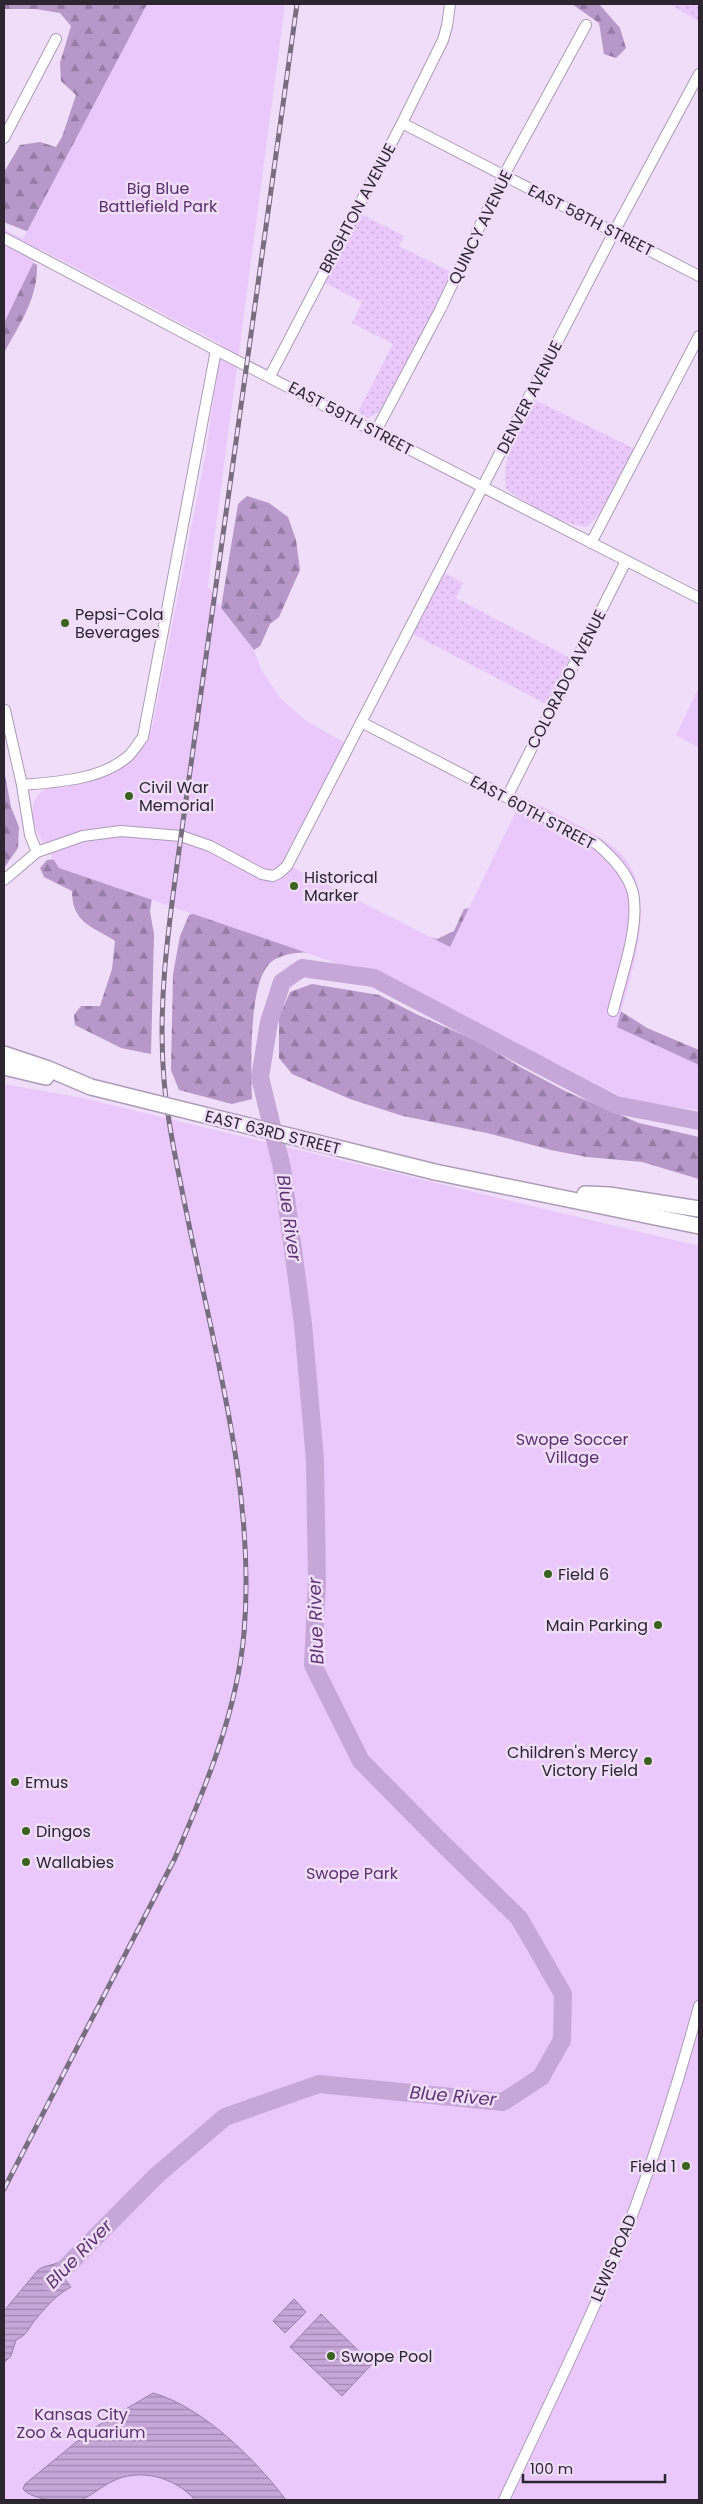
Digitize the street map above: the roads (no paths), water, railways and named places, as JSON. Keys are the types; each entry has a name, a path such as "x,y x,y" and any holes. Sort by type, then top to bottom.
{"main road":[{"path":"4,1054 46,1068 91,1087"},
{"name":"EAST 63RD STREET","path":"4,1068 91,1087 435,1172 699,1226"},
{"name":"EAST 63RD STREET","path":"544,1193 609,1195 699,1209"}],"street":[{"name":"BRIGHTON AVENUE","path":"270,376 402,123 442,40 447,26 450,4"},
{"name":"QUINCY AVENUE","path":"376,431 440,310 504,175 586,25"},
{"path":"4,138 56,39"},
{"name":"DENVER AVENUE","path":"37,852 83,836 112,832 146,831 181,836 210,846 262,874 273,876 280,873 287,866 614,232 699,74"},
{"name":"EAST 58TH STREET","path":"402,123 699,276"},
{"name":"EAST 59TH STREET","path":"4,238 216,350 699,597"},
{"path":"591,543 699,336"},
{"path":"22,785 58,782 99,772 127,758 143,737 216,350"},
{"name":"COLORADO AVENUE","path":"507,797 626,561"},
{"path":"4,880 37,852 30,834 22,785 5,710"},
{"name":"EAST 60TH STREET","path":"361,722 597,844 614,858 633,893 635,921 614,1011"},
{"name":"LEWIS ROAD","path":"504,2500 590,2314 635,2206 679,2080 699,2006"}],"waterway":[{"name":"Blue River","path":"51,2282 156,2176 225,2117 319,2084 503,2102 541,2077 562,2040 563,1994 519,1918 361,1761 313,1665 317,1582 315,1460 303,1324 282,1168 260,1077 269,1022 282,982 302,968 374,978 616,1105 699,1121"}],"railway":[{"path":"4,2189 175,1858 209,1776 227,1720 235,1691 244,1633 246,1581 244,1528 238,1475 220,1370 171,1131 162,1049 163,988 173,897 297,4"}],"place":[{"name":"Pepsi-Cola Beverages","path":"65,623"},
{"name":"Civil War Memorial","path":"129,796"},
{"name":"Historical Marker","path":"294,886"},
{"name":"Field 6","path":"548,1574"},
{"name":"Main Parking","path":"658,1625"},
{"name":"Children's Mercy Victory Field","path":"648,1761"},
{"name":"Emus","path":"15,1782"},
{"name":"Dingos","path":"26,1831"},
{"name":"Wallabies","path":"26,1862"},
{"name":"Field 1","path":"686,2166"},
{"name":"Swope Pool","path":"331,2356"}],"park label":[{"name":"Big Blue Battlefield Park","path":"158,197"},
{"name":"Swope Soccer Village","path":"572,1448"},
{"name":"Swope Park","path":"352,1873"},
{"name":"Kansas City Zoo & Aquarium","path":"81,2423"}]}
